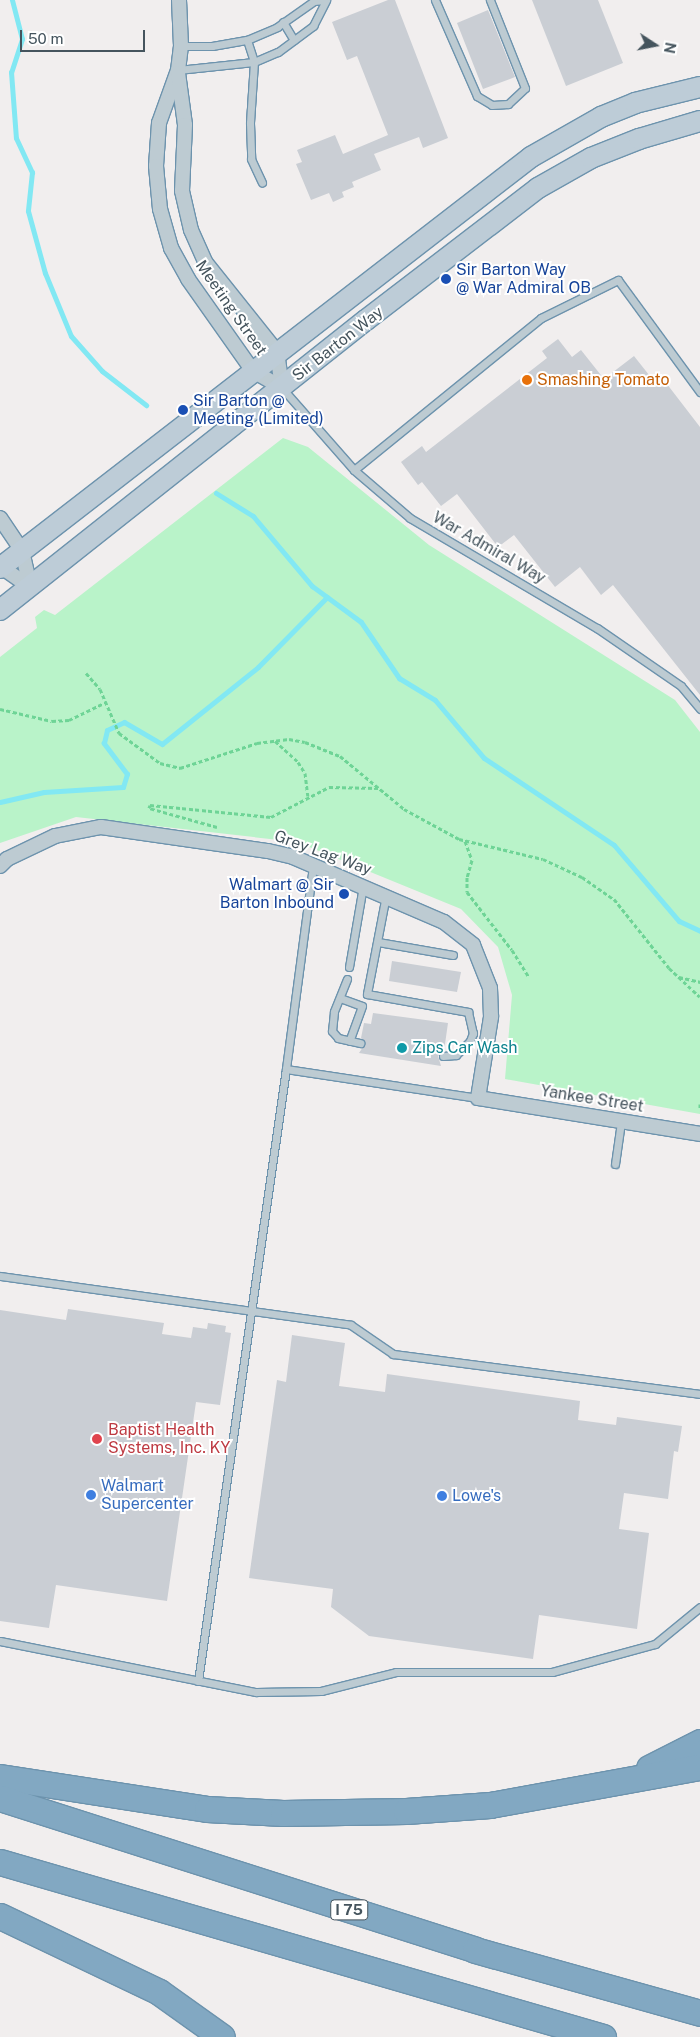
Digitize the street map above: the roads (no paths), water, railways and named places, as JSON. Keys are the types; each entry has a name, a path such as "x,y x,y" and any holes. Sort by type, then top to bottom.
{"highway":[{"path":"626,1780 700,1742"},
{"path":"0,1777 207,1809 283,1813 406,1811 490,1804 700,1766"},
{"name":"I 75","path":"0,1798 475,1950 700,2013"},
{"path":"0,1862 603,2037"},
{"path":"0,1916 158,1992 222,2037"}],"main road":[{"name":"Sir Barton Way","path":"0,567 495,182 566,134 635,103 700,87"},
{"name":"Sir Barton Way","path":"0,610 538,188 591,158 639,139 700,121"}],"street":[{"name":"Meeting Street","path":"179,0 181,46 178,70 158,123 156,166 160,209 171,248 188,279 253,371 282,388"},
{"name":"Meeting Street","path":"178,70 185,125 182,191 191,230 206,264 277,352 282,388"},
{"path":"0,518 22,551 30,587"},
{"path":"0,567 30,587"},
{"name":"Grey Lag Way","path":"0,866 7,859 55,836 100,827 268,850 363,885 444,922 473,945 490,988 491,1017 478,1098"},
{"name":"Yankee Street","path":"478,1098 700,1134"}],"lane":[{"path":"178,70 254,62 278,52 313,26 326,0 314,0 283,22 247,40 212,46 181,46"},
{"path":"434,0 477,96 492,105 508,104 525,88 490,0"},
{"path":"283,22 294,40"},
{"path":"247,40 254,62 250,123 251,159 262,183"},
{"path":"354,470 541,318 618,280 700,392"},
{"name":"War Admiral Way","path":"282,388 354,470 410,518 597,628 681,686 700,709"},
{"path":"198,1681 286,1069 313,866"},
{"path":"349,967 363,885"},
{"path":"349,1041 367,994 386,895"},
{"path":"378,942 453,955"},
{"path":"347,979 334,1012 332,1031 338,1038 360,1043"},
{"path":"367,994 468,1012 473,1033 470,1042 456,1055 443,1056"},
{"path":"340,998 362,1006"},
{"path":"286,1069 478,1098"},
{"path":"615,1164 620,1122"},
{"path":"0,1276 351,1325 393,1354 700,1394"},
{"path":"0,1641 256,1692 312,1691 396,1672 552,1672 655,1644 700,1607"}],"waterway":[{"path":"12,0 22,39 11,72 16,138 32,172 28,211 45,273 71,336 102,371 146,405"},
{"path":"216,493 253,516 312,586 327,597"},
{"path":"0,802 44,792 123,787 127,774 104,743 107,730 124,722 162,744 258,667 327,597 361,622 399,678 435,700 484,758 614,845 679,921 700,931"}],"place":[{"name":"Sir Barton Way @ War Admiral OB","path":"446,279"},
{"name":"Smashing Tomato","path":"527,380"},
{"name":"Sir Barton @ Meeting (Limited)","path":"183,410"},
{"name":"Walmart @ Sir Barton Inbound","path":"344,894"},
{"name":"Zips Car Wash","path":"402,1048"},
{"name":"Baptist Health Systems, Inc. KY","path":"97,1439"},
{"name":"Walmart Supercenter","path":"91,1495"},
{"name":"Lowe's","path":"442,1496"}]}
